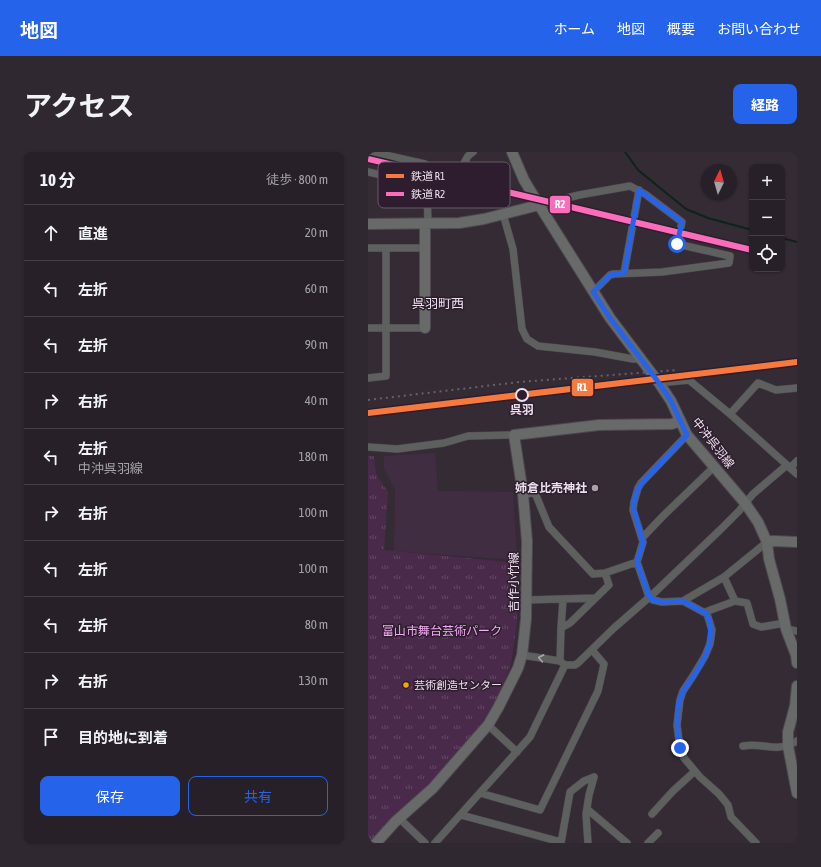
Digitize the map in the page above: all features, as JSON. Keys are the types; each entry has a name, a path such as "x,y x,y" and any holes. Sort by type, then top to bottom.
{"main road":[{"name":"中沖呉羽線","path":"512,152 524,180 539,205 610,318 671,401 687,435 745,503 758,522 767,542 769,559 785,626 796,655 797,663"},
{"path":"368,224 459,223 539,205"},
{"path":"425,328 425,248 427,224"},
{"path":"514,435 599,425 672,424 680,421"},
{"name":"吉作小竹線","path":"376,843 399,818 433,788 488,725 514,679 522,655 526,619 527,540 523,494 514,435"},
{"path":"767,542 797,542"},
{"path":"797,686 795,706 788,732 788,746 797,794"}],"street":[{"path":"372,152 416,162"},
{"path":"465,162 468,156 473,152"},
{"path":"368,172 378,174"},
{"path":"539,205 630,186 639,190 682,222 677,244 730,256 729,262 662,272 610,275 593,292"},
{"path":"624,273 639,190"},
{"path":"427,208 427,224"},
{"path":"503,214 513,249 522,329 527,339 538,346 574,349 640,359"},
{"path":"368,248 425,248"},
{"path":"368,378 386,376 386,248"},
{"path":"368,328 425,328"},
{"path":"659,383 689,380 730,414 797,474"},
{"path":"730,414 758,383 776,390 797,388"},
{"path":"368,447 397,449 444,443 468,436 514,435"},
{"path":"687,435 651,472 638,488 633,507 643,537 637,562 649,596 653,600 662,602 683,601 724,577 767,542"},
{"path":"522,655 562,663 578,664 614,628 725,525 753,494 788,466 797,461"},
{"path":"643,537 714,467"},
{"path":"523,494 535,493 550,527 593,574 605,573 637,562"},
{"path":"561,628 570,623 609,585 605,573"},
{"path":"724,577 735,601"},
{"path":"526,600 595,598"},
{"path":"435,843 530,737 562,663 561,628 563,600"},
{"path":"683,601 704,612 708,618 712,630 710,644 697,670 681,696 677,730 681,754 704,782 719,794 728,805 731,817 756,843"},
{"path":"704,612 735,601 747,603 753,624 761,627 785,626 797,631"},
{"path":"480,793 540,810 598,691 604,664 592,650"},
{"path":"488,725 517,752"},
{"path":"743,746 754,744 768,748 788,746 797,741"},
{"path":"652,814 673,791 695,771"},
{"path":"461,815 561,842 570,792 584,781 594,777 586,809 588,843"},
{"path":"586,809 627,843"},
{"path":"399,818 425,843"},
{"path":"648,843 658,832"}],"shaded area":[{"path":"435,453 438,491 513,492 517,560 394,551 395,490 384,469 384,456"}],"green space":[{"name":"富山市舞台芸術パーク","path":"368,456 374,456 376,474 388,492 384,550 517,563 517,622 511,665 496,701 479,727 437,775 368,843"}],"waterway":[{"path":"625,152 638,170 686,209 708,218 749,229"},
{"path":"785,239 797,242"}],"railway":[{"path":"368,413 797,362"},
{"path":"368,400 519,382 678,370"}],"rail line":[{"name":"R2","path":"368,159 381,162"},
{"name":"R2","path":"510,193 749,249"},
{"name":"R1","path":"368,413 797,362"}],"place":[{"name":"呉羽","path":"522,395"},
{"name":"姉倉比売神社","path":"595,488"},
{"name":"芸術創造センター","path":"406,685"}],"district":[{"name":"呉羽町西","path":"438,303"}],"route":[{"path":"677,244 682,222 639,190 624,273 610,275 593,292 610,318 671,401 687,435 641,484 636,493 633,507 643,537 640,555 637,562 649,596 656,601 683,601 688,603 707,614 712,630 708,650 683,691 678,707 677,725 680,748"}]}
